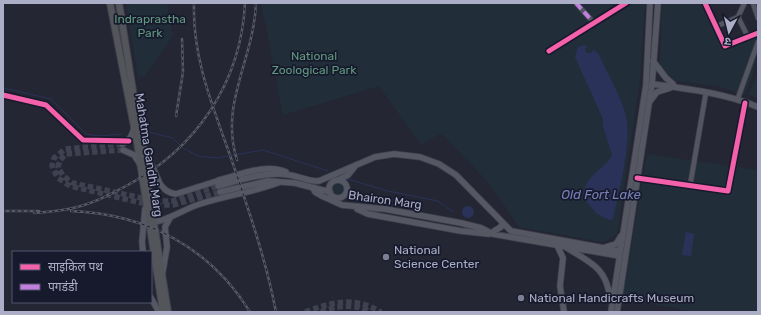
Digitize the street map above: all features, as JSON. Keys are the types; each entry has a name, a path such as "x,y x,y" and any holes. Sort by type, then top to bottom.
{"highway":[{"name":"Mahatma Gandhi Marg","path":"110,3 134,126 145,196 167,311"},
{"name":"Mahatma Gandhi Marg","path":"119,3 155,222 167,311"}],"main road":[{"path":"610,312 646,85 650,3"},
{"path":"617,312 648,104 655,83 653,61 658,3"},
{"path":"653,61 666,78 675,86"},
{"path":"655,83 706,92 758,108"},
{"path":"648,104 657,92 675,86 704,89 758,104"},
{"path":"134,126 132,136 122,147 134,155 140,165"},
{"path":"142,142 160,184 164,190 170,193 176,194 218,186 263,175 290,175"},
{"path":"311,181 322,180 375,157 394,154 414,156 433,161 456,175 502,222 511,234"},
{"path":"218,186 260,169 276,169 322,185 331,184 346,177 357,164"},
{"path":"337,180 343,182 346,188 344,195 340,198"},
{"path":"218,186 268,181 280,182"},
{"path":"311,181 311,188 330,192 335,197 349,203 368,208"},
{"name":"Bhairon Marg","path":"155,222 170,218 200,204 280,182 311,188 331,201 352,207 385,209 436,218 481,228 492,234 511,234 602,247 620,254"},
{"path":"330,192 331,184"},
{"path":"144,251 142,242 145,196"},
{"path":"352,207 368,214 469,233 492,234 501,227 502,222"},
{"path":"162,276 167,247 165,227 170,218"},
{"path":"436,218 444,228"},
{"name":"Bhairon Marg","path":"511,234 560,246 620,254"},
{"path":"602,247 616,244 622,235"},
{"path":"560,246 596,265 601,272 610,293 611,305"},
{"path":"560,246 563,258 560,286 564,312"},
{"path":"152,300 159,312"}],"street":[{"path":"576,3 594,23"},
{"path":"554,47 626,3"},
{"path":"705,3 726,46 758,33"},
{"path":"716,27 738,17 744,4"},
{"path":"753,4 758,18"},
{"path":"738,17 748,37"},
{"path":"738,98 758,42"},
{"path":"690,186 706,92"},
{"path":"3,95 46,105 83,140 129,141"},
{"path":"638,178 728,192 745,103"}],"green space":[{"name":"Indraprastha Park","path":"126,3 167,3 173,36 145,76 138,78"},
{"name":"National Zoological Park","path":"261,3 617,3 583,25 587,31 635,3 645,3 640,80 617,234 603,242 519,227 488,182 441,133 421,145 379,86 283,115"},
{"path":"662,3 703,3 724,49 756,36 757,58 745,95 717,86 676,81 664,71 660,65"},
{"path":"758,74 758,99 748,94"},
{"path":"647,154 758,170 758,312 695,312 622,299"},
{"path":"340,183 343,184 343,194 336,195 333,194 332,187 333,184"},
{"path":"349,193 383,205 361,204 349,201 344,198"}],"water":[{"name":"Old Fort Lake","path":"584,45 587,46 585,50 587,53 591,53 593,50 598,53 623,105 627,121 628,132 623,170 613,219 609,220 596,213 584,198 584,190 590,179 612,155 603,126 603,119 575,57 578,47"},
{"path":"470,206 473,207 473,217 466,218 463,217 462,210 463,207"},
{"path":"686,232 694,234 691,256 682,255"}],"waterway":[{"path":"3,88 51,99 86,134 99,136 122,134"},
{"path":"148,132 173,138 183,148 198,156 217,158 263,150 328,171"},
{"path":"347,179 388,191 438,201 453,212"}],"tunnel":[{"path":"549,51 554,47"},
{"path":"122,144 65,149 54,158 52,166 53,169 58,178 70,186 150,205 173,205 220,192"},
{"path":"123,150 66,154 60,160 58,167 63,176 73,183 151,200 172,201 218,186"},
{"path":"305,312 334,303 343,302 362,304 381,312"},
{"path":"321,312 346,306 359,307 370,312"}],"railway":[{"path":"194,3 194,24 200,64 257,236 276,312"},
{"path":"34,213 73,208 100,199 151,171 174,153 193,133 210,111 224,86 235,60 242,32 245,3"},
{"path":"237,160 233,139 232,119 239,82 250,44 256,3"},
{"path":"176,116 183,72 182,39"},
{"path":"3,211 39,211"},
{"path":"71,211 125,219 150,227 174,238 196,252 216,269 234,289 250,312"}],"marked path":[{"path":"576,3 594,23"}],"cycle path":[{"path":"549,51 626,3"},
{"path":"705,3 725,46 758,33"},
{"path":"3,95 46,105 83,140 129,141"},
{"path":"637,178 728,191 745,103"}],"place":[{"name":"National Science Center","path":"386,257"},
{"name":"National Handicrafts Museum","path":"521,298"}]}
